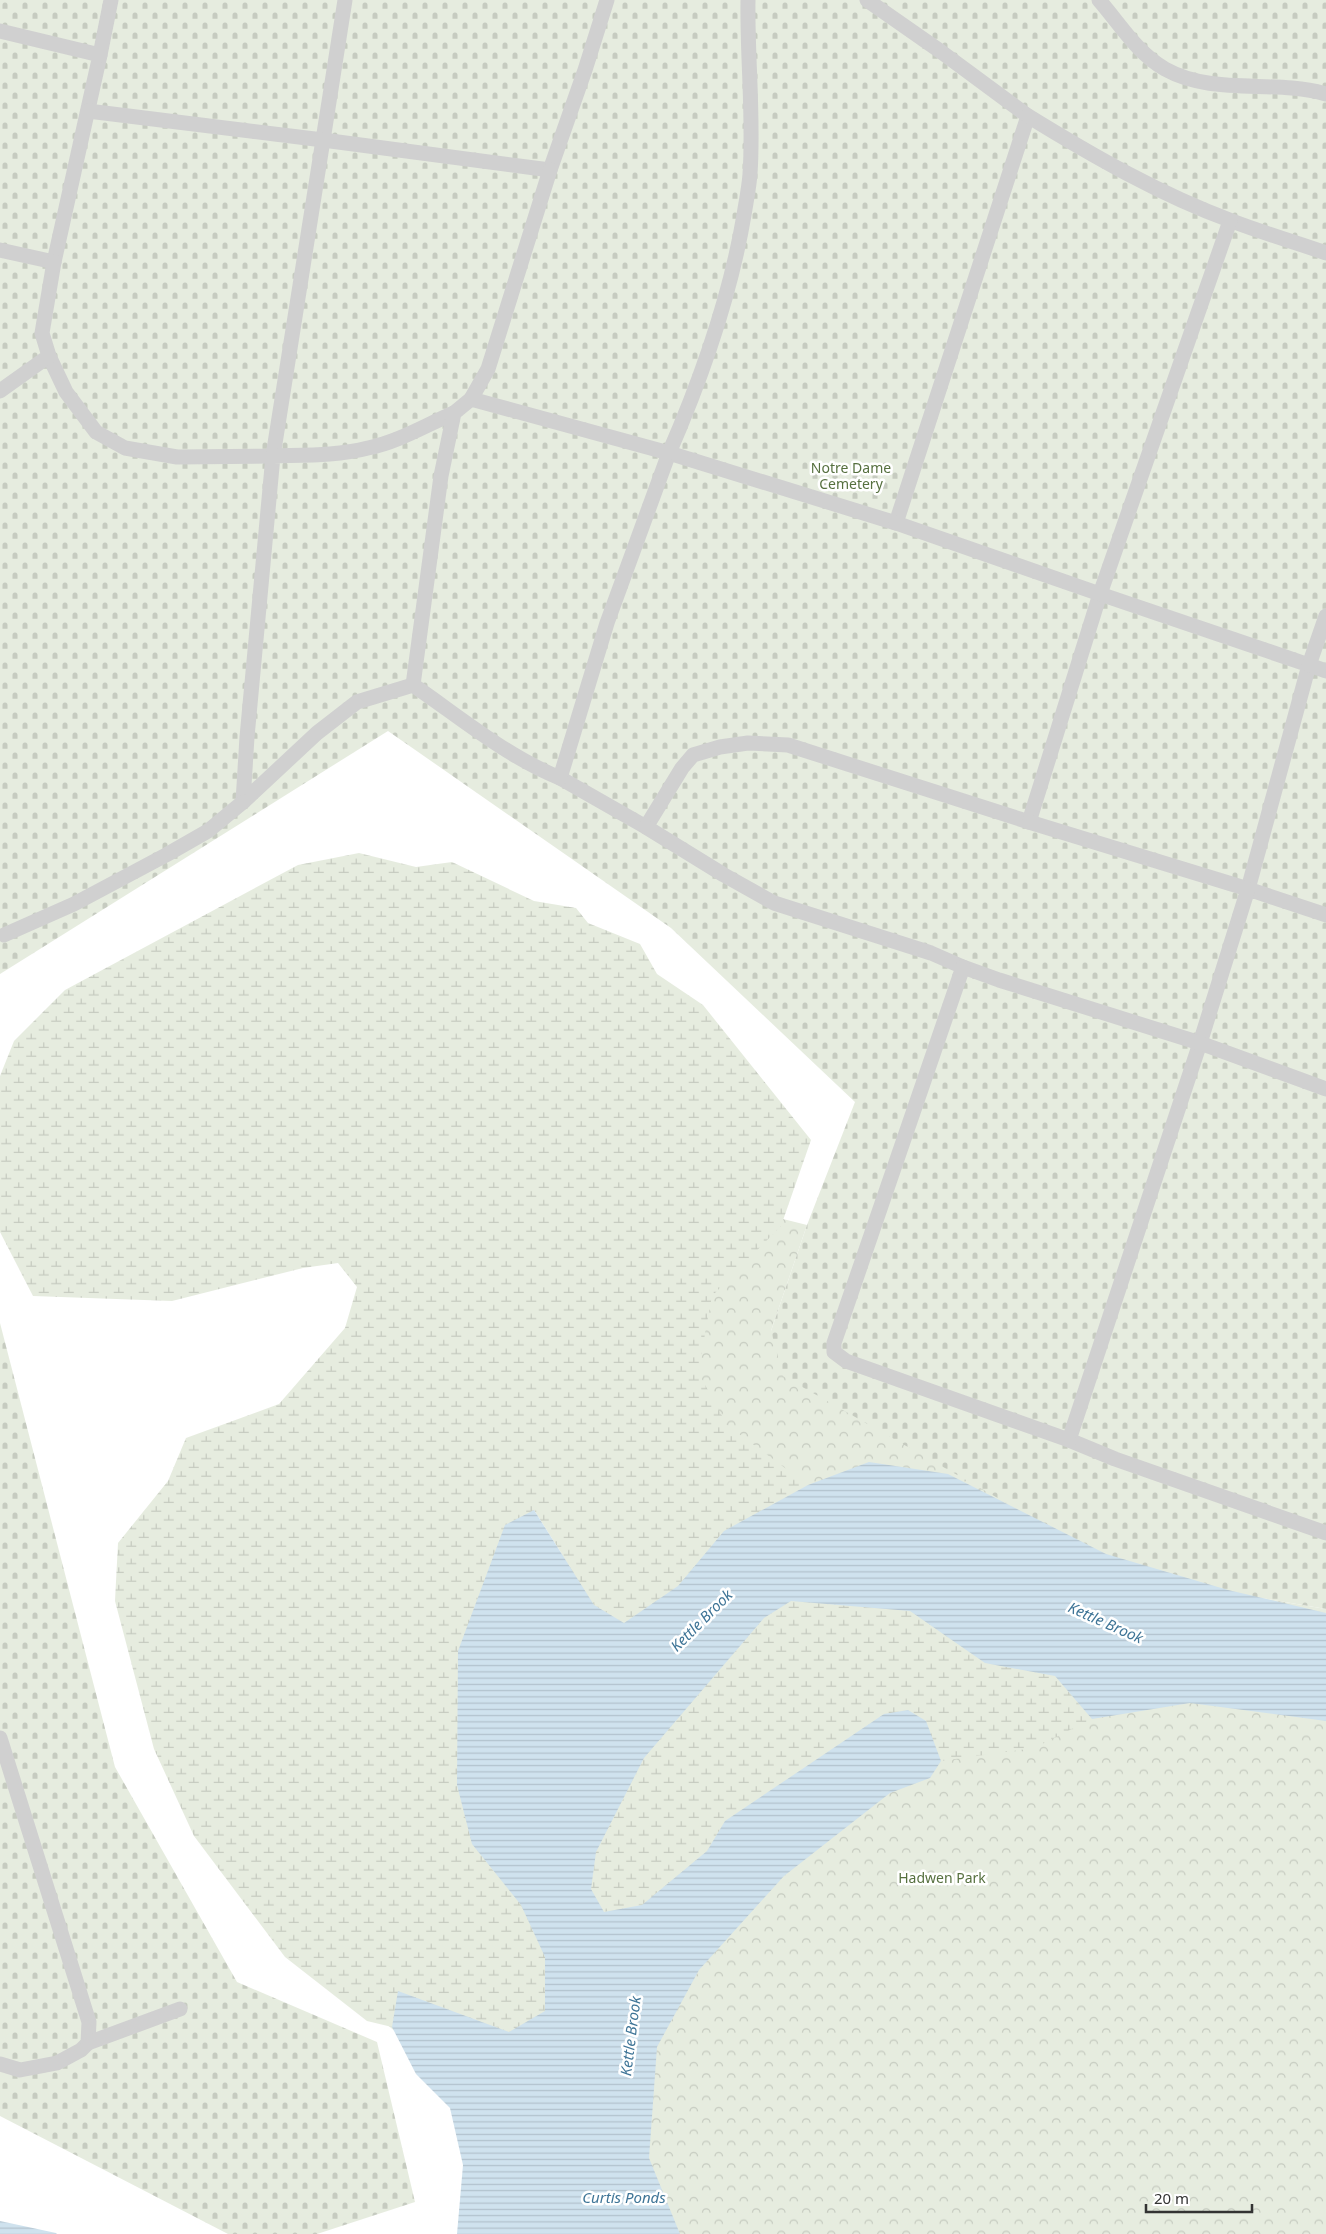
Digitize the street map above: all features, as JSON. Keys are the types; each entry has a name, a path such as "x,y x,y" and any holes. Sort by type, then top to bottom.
{"lane":[{"path":"111,0 54,262 42,333 49,356 66,392 96,432 125,448 177,457 329,455 370,448 408,434 454,413 471,399 488,368 550,170 607,0"},
{"path":"244,802 247,737 273,456 345,0"},
{"path":"560,778 607,623 669,454 692,400 720,319 738,247 750,176 752,104 748,0"},
{"path":"867,0 1028,116 1074,144 1148,184 1230,221 1326,253"},
{"path":"1100,0 1134,43 1165,69 1192,80 1308,89 1326,94"},
{"path":"0,31 100,54"},
{"path":"88,111 550,170"},
{"path":"896,523 1028,116"},
{"path":"1029,822 1100,594 1230,221"},
{"path":"0,250 54,262"},
{"path":"0,391 49,356"},
{"path":"471,399 669,454 896,523 1326,671"},
{"path":"414,685 441,476 454,413"},
{"path":"1069,1440 1200,1043 1248,888 1309,665 1326,616"},
{"path":"414,685 500,747 538,769 560,778 774,903 931,953 962,968 1200,1043 1326,1089"},
{"path":"1,934 74,904 208,831 244,802 317,733 357,702 414,685"},
{"path":"646,827 682,768 693,755 720,747 748,743 788,745 1029,822 1248,888 1326,915"},
{"path":"962,968 837,1333 834,1352 846,1362 1326,1533"},
{"path":"0,1738 89,2022 88,2042"},
{"path":"0,2064 20,2070 57,2063 81,2050 88,2042 180,2009"}],"green space":[{"name":"Notre Dame Cemetery","path":"0,0 1326,0 1326,1609 1137,1577 783,1376 771,1331 807,1225 855,1102 671,928 388,731 0,974"},
{"path":"359,853 416,867 452,862 534,901 576,908 588,923 640,944 657,974 703,1005 811,1140 781,1226 712,1296 698,1372 727,1425 808,1485 724,1531 678,1586 624,1623 594,1605 534,1510 457,1785 472,1844 521,1905 545,1957 545,2011 510,2032 398,1991 392,2027 367,2021 285,1957 194,1836 154,1749 115,1601 118,1543 168,1481 186,1438 279,1404 345,1328 357,1287 338,1263 303,1268 172,1301 33,1296 0,1232 0,1076 14,1041 65,990 298,865"},
{"name":"Hadwen Park","path":"759,1213 807,1225 771,1331 1137,1577 1326,1609 1326,2234 469,2234 472,2195 452,2106 408,2042 356,1999 463,1727"},
{"path":"0,1323 115,1767 237,1982 377,2042 415,2202 317,2234 228,2234 0,2116"},
{"path":"791,1601 910,1611 985,1663 1055,1676 1092,1719 1034,1748 941,1761 925,1721 725,1821 707,1851 642,1905 604,1912 591,1889 596,1852 644,1758 764,1618"}],"water":[{"path":"869,1462 948,1474 1106,1554 1228,1590 1326,1613 1326,1721 1190,1703 1092,1719 1055,1676 985,1663 910,1611 791,1601 764,1618 644,1758 596,1852 591,1889 604,1912 642,1905 707,1851 725,1821 884,1714 908,1710 926,1721 941,1761 930,1778 890,1793 784,1876 699,1970 657,2047 649,2158 680,2234 457,2234 463,2165 450,2108 416,2074 392,2027 398,1991 509,2032 545,2011 545,1957 521,1905 472,1844 457,1785 458,1651 505,1525 534,1510 594,1605 624,1623 678,1586 724,1531 808,1485"},
{"path":"0,2221 56,2233 57,2234 0,2234"}],"water label":[{"name":"Kettle Brook","path":"701,1620"},
{"name":"Kettle Brook","path":"1106,1622"},
{"name":"Kettle Brook","path":"630,2036"},
{"name":"Curtis Ponds","path":"624,2197"}]}
